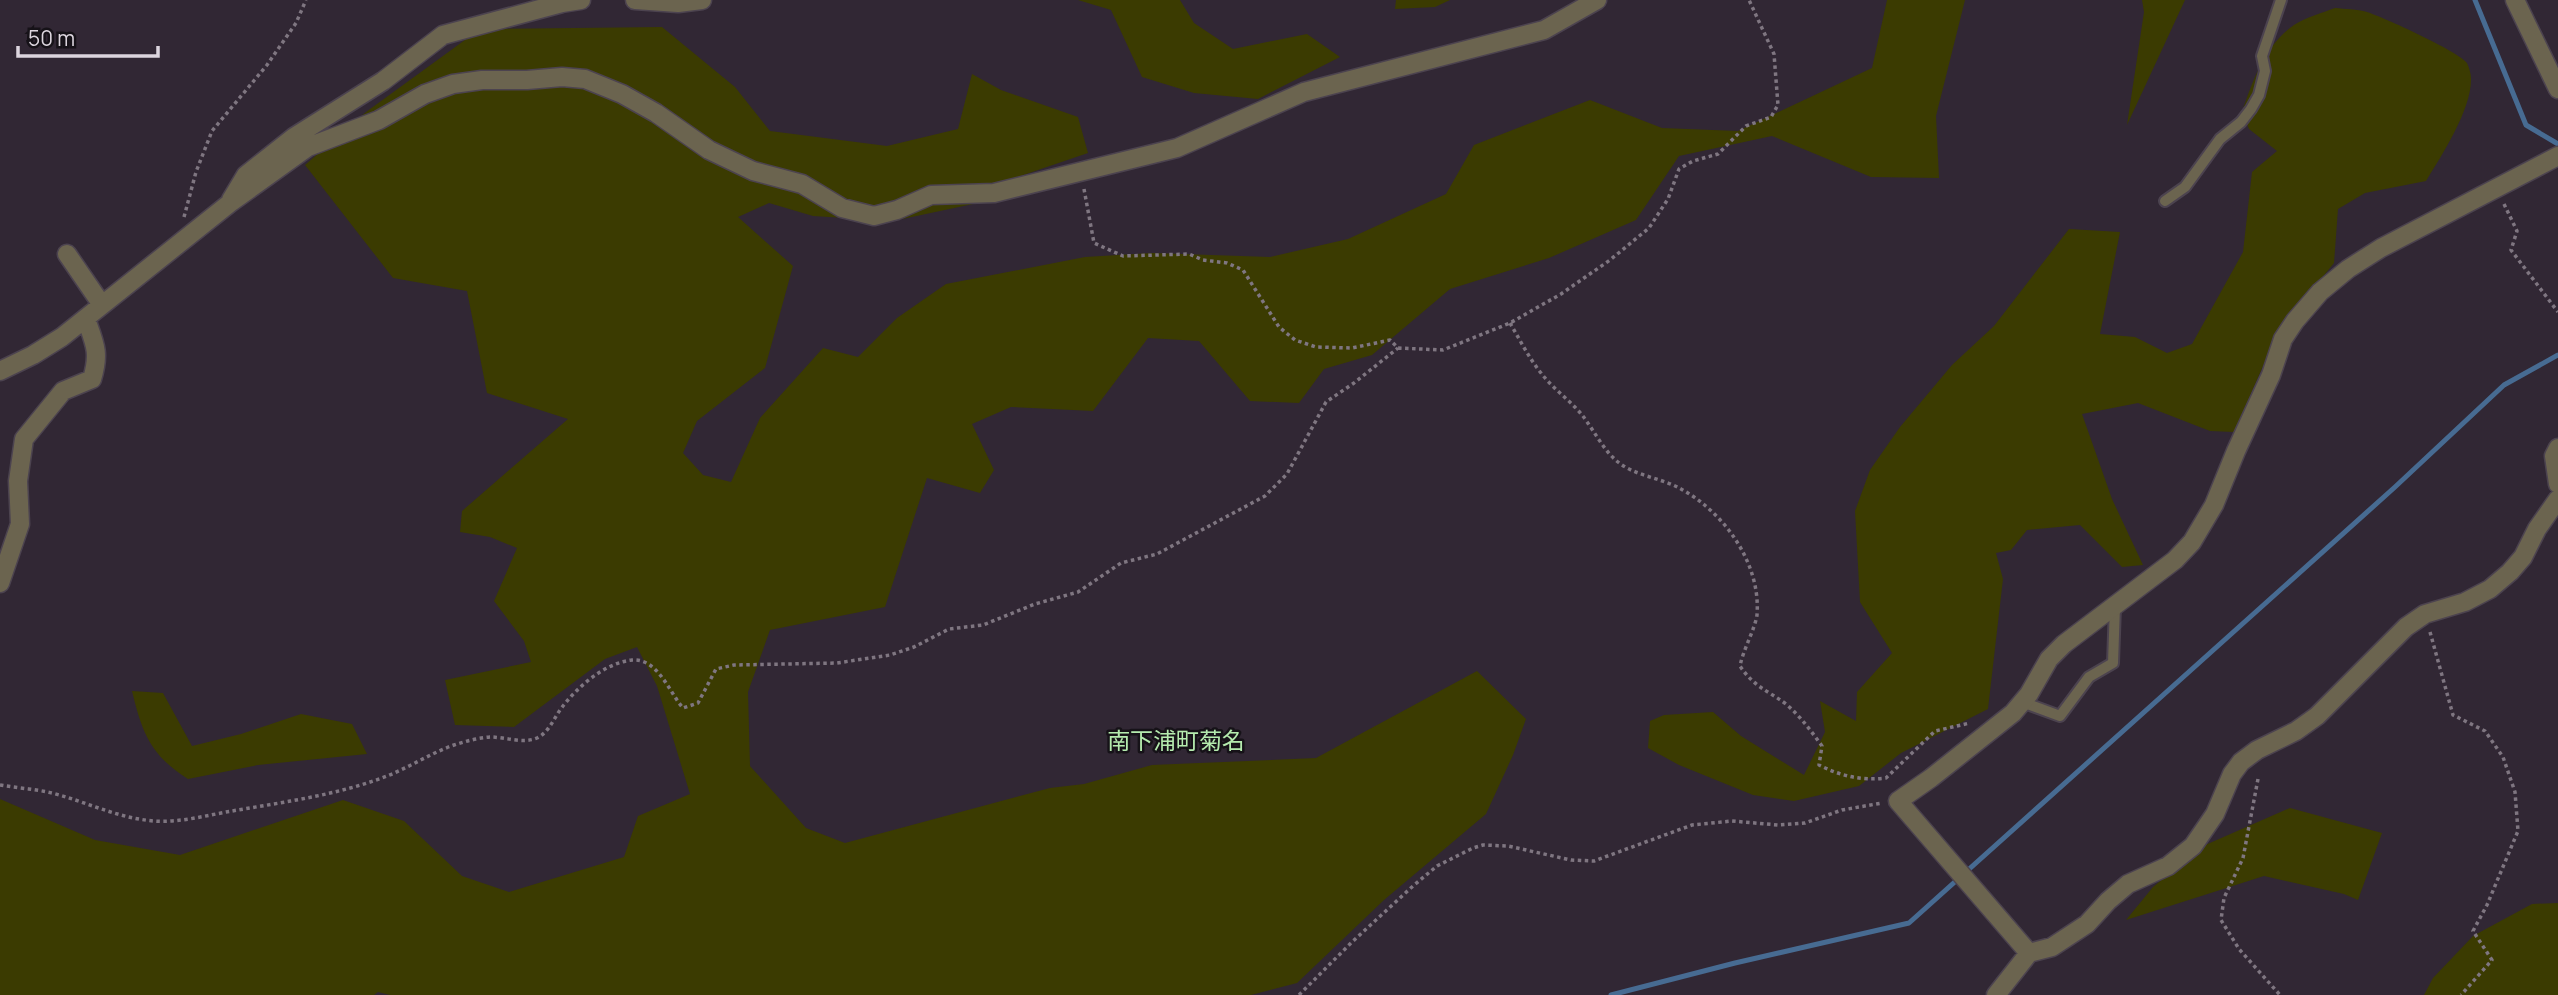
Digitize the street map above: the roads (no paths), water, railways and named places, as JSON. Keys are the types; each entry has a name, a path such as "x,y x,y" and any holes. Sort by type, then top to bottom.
{"street":[{"path":"230,203 246,175 294,138 383,81 443,35 581,0"},
{"path":"635,0 702,0"},
{"path":"0,371 33,355 86,319 230,203 308,147 379,120 439,88 482,80 562,77 585,79 622,94 656,113 709,150 752,171 802,184 842,208 874,216 897,210 931,195 994,193 1177,148 1304,92 1544,30 1597,0"},
{"path":"2515,0 2558,89"},
{"path":"2029,953 1898,801 1971,747 2022,702 2049,659 2064,644 2175,560 2192,542 2205,522 2271,375 2283,339 2320,292 2348,269 2381,248 2558,156"},
{"path":"67,254 102,305"},
{"path":"0,583 20,524 18,481 24,439 63,391 92,379 98,360 86,319"},
{"path":"2558,448 2554,456 2558,484"},
{"path":"1996,995 2029,953 2052,947 2087,924 2128,884 2168,866 2193,846 2215,814 2232,774 2241,762 2317,716 2398,635 2425,614 2465,602 2490,589 2510,572 2523,557 2558,499"}],"lane":[{"path":"2165,201 2185,187 2220,139 2241,122 2251,109 2259,95 2265,71 2262,56 2281,0"},
{"path":"2022,702 2060,716 2089,677 2113,663 2115,606"}],"waterway":[{"path":"2475,0 2526,125 2558,144"},
{"path":"1611,995 1909,923 2395,487 2504,385 2558,355"}],"district":[{"name":"南下浦町菊名","path":"1176,740"}]}
